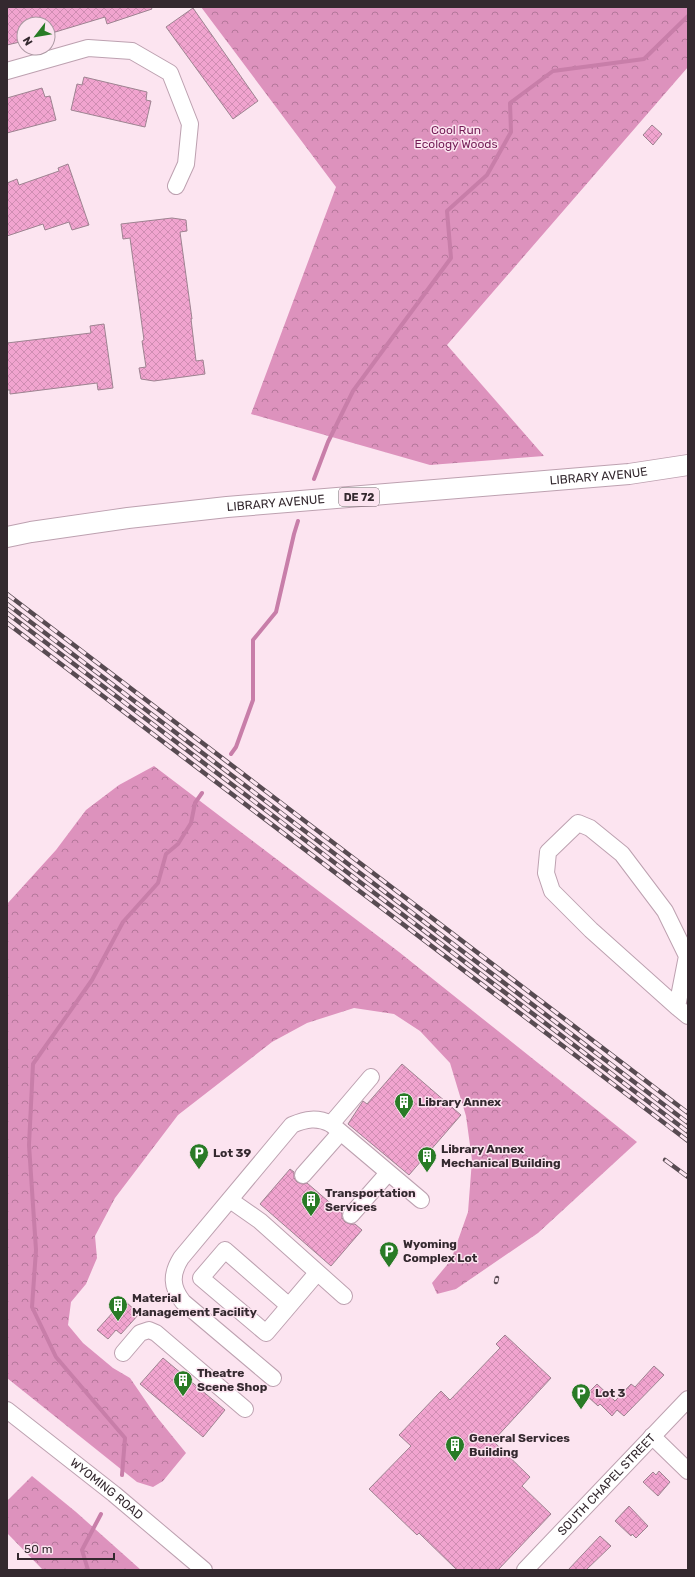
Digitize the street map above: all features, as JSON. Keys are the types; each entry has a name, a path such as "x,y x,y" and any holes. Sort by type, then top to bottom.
{"main road":[{"name":"LIBRARY AVENUE","path":"7,538 31,532 128,518 227,507 613,476 688,465"}],"street":[{"path":"7,71 88,48 132,51 170,74 190,124 186,164 176,186"},
{"path":"578,823 590,828 622,854 665,911 687,956 683,1012 591,930 552,892 546,873 548,852 578,823"},
{"path":"303,1175 371,1077"},
{"path":"273,1378 183,1302 176,1294 173,1282 177,1264 181,1258 292,1125 304,1120 314,1119 324,1121 421,1200"},
{"path":"351,1215 388,1173"},
{"path":"230,1200 260,1221 344,1296"},
{"path":"288,1305 224,1250 201,1278 266,1333 317,1272"},
{"path":"123,1353 140,1333 149,1330 156,1333 245,1409"},
{"name":"SOUTH CHAPEL STREET","path":"525,1570 688,1399"},
{"name":"WYOMING ROAD","path":"7,1410 114,1494 204,1570"},
{"path":"652,1436 688,1471"}],"green space":[{"name":"Cool Run Ecology Woods","path":"201,7 688,7 688,67 447,345 544,456 430,465 251,414 336,187"},
{"path":"154,766 399,952 637,1142 538,1233 456,1289 437,1294 432,1283 451,1260 468,1212 472,1160 466,1116 450,1063 420,1031 394,1014 354,1008 307,1023 272,1042 178,1115 115,1198 95,1236 97,1258 86,1284 71,1302 68,1325 83,1343 113,1368 130,1378 156,1416 186,1453 163,1481 153,1487 137,1482 7,1378 7,904 56,850 86,810 119,785"},
{"path":"32,1476 76,1512 141,1570 43,1570 7,1533 7,1501"}],"building":[{"path":"7,7 151,7 152,9 107,24 105,17 56,32 56,16 16,16 16,43 7,45"},
{"path":"193,8 258,101 233,119 166,27"},
{"path":"84,77 147,92 146,100 151,101 145,127 71,110 77,84 82,85"},
{"path":"42,88 45,97 50,96 56,120 7,133 7,98"},
{"path":"652,125 662,134 653,145 643,135"},
{"path":"68,164 89,225 72,230 69,222 45,230 43,224 7,236 7,183 17,179 19,185 59,171 58,168"},
{"path":"172,218 186,220 187,231 180,232 192,319 196,361 203,360 205,374 154,381 141,379 139,368 146,367 142,341 144,340 130,238 123,239 121,224"},
{"path":"104,324 113,388 98,390 97,383 10,394 10,390 7,390 7,343 91,333 90,326"},
{"name":"Library Annex","path":"402,1064 461,1115 409,1175 348,1124 363,1101 367,1104"},
{"name":"Transportation Services","path":"290,1169 294,1172 294,1178 297,1182 302,1184 307,1183 342,1213 342,1218 345,1222 355,1224 362,1230 331,1266 260,1204"},
{"name":"Material Management Facility","path":"124,1300 139,1314 121,1334 116,1330 108,1339 97,1330"},
{"name":"General Services Building","path":"505,1335 551,1378 493,1441 530,1477 522,1486 551,1514 498,1570 457,1570 419,1533 417,1535 369,1489 411,1446 399,1435 441,1391 450,1400 500,1348 496,1344"},
{"name":"Theatre Scene Shop","path":"163,1358 225,1410 203,1437 140,1384"},
{"path":"654,1366 664,1375 624,1416 617,1410 612,1416 600,1404 598,1406 586,1395 597,1384 615,1401 631,1384 635,1387"},
{"path":"659,1471 670,1482 658,1496 643,1482 653,1472 656,1475"},
{"path":"629,1506 648,1526 636,1538 632,1534 631,1536 615,1521"},
{"path":"600,1536 611,1546 586,1570 568,1570"}],"waterway":[{"path":"314,479 328,442 353,391 451,258 447,211 487,175 511,132 510,103 553,71 644,59 688,16"},
{"path":"231,754 236,747 253,700 253,640 276,612 298,521"},
{"path":"122,1475 125,1438 56,1357 32,1307 36,1250 29,1145 33,1064 92,980 123,922 158,883 166,854 178,844 191,823 195,803 202,793"},
{"path":"88,1570 82,1550 101,1514"}],"railway":[{"path":"7,594 688,1113"},
{"path":"7,604 688,1123"},
{"path":"7,613 688,1132"},
{"path":"7,623 688,1141"},
{"path":"665,1160 688,1177"},
{"path":"496,1282 497,1278"}],"place":[{"name":"Library Annex","path":"404,1119"},
{"name":"Lot 39","path":"199,1170"},
{"name":"Library Annex Mechanical Building","path":"427,1173"},
{"name":"Transportation Services","path":"311,1217"},
{"name":"Wyoming Complex Lot","path":"389,1268"},
{"name":"Material Management Facility","path":"118,1322"},
{"name":"Theatre Scene Shop","path":"183,1397"},
{"name":"Lot 3","path":"581,1410"},
{"name":"General Services Building","path":"455,1462"}]}
